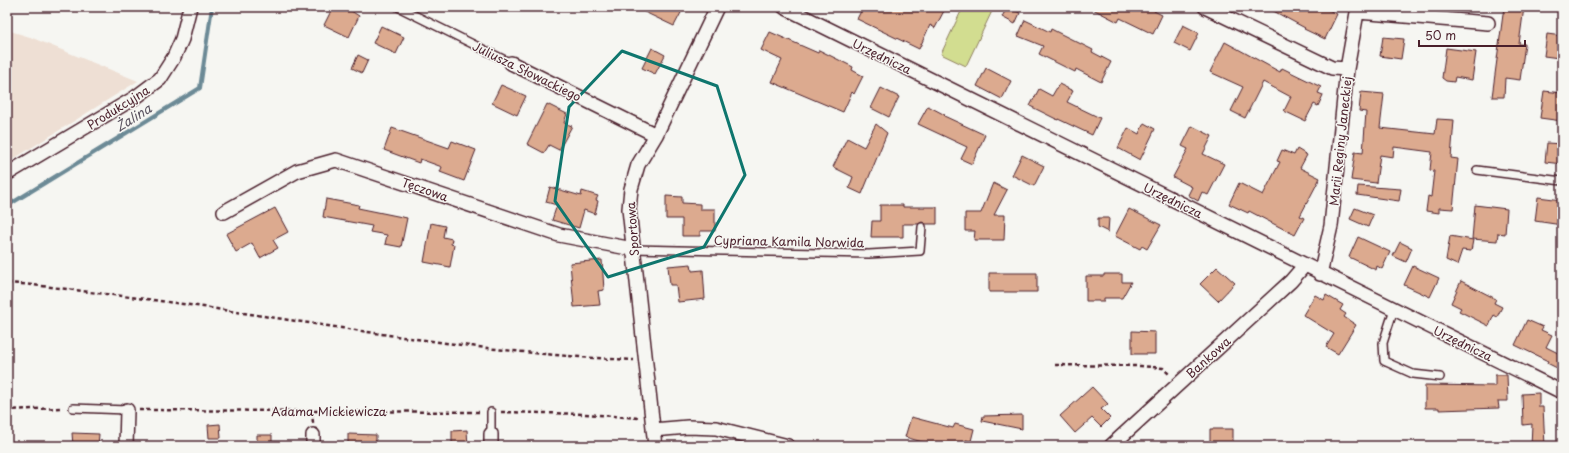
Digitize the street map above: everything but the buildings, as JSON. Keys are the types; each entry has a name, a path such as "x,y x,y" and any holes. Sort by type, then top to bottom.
{"street":[{"name":"Produkcyjna","path":"7,174 136,97 160,79 182,39 190,7"},
{"name":"Sportowa","path":"654,446 629,209 631,189 638,165 656,135 717,7"},
{"name":"Urzędnicza","path":"784,7 1320,274 1561,388"},
{"path":"1205,7 1332,68 1347,70"},
{"path":"1358,10 1488,23"},
{"name":"Marii Reginy Janeckiej","path":"1320,274 1331,226 1347,70 1358,10"},
{"name":"Juliusza Słowackiego","path":"511,63 656,135"},
{"name":"Tęczowa","path":"224,212 297,171 336,160 559,235 633,249"},
{"name":"Bankowa","path":"1111,446 1292,281 1304,266"},
{"path":"126,446 127,410"},
{"path":"652,425 716,428 788,446"}],"lane":[{"name":"Juliusza Słowackiego","path":"398,7 511,63"},
{"path":"1477,170 1562,181"},
{"name":"Cypriana Kamila Norwida","path":"633,249 861,254 920,251 922,227"},
{"path":"1394,309 1383,343 1384,361 1413,374 1440,377"},
{"path":"74,408 127,410"},
{"path":"491,412 491,440"}],"path":[{"path":"7,283 198,305 345,328 536,354 646,361"},
{"path":"1055,364 1163,368 1178,384"},
{"path":"7,410 74,408"},
{"name":"Adama Mickiewicza","path":"127,410 585,414 652,425"}],"highlighted area":[{"path":"622,51 717,86 745,175 704,247 608,277 555,201 569,107"}],"shaded area":[{"path":"7,30 30,37 138,81 7,163"}],"green space":[{"path":"963,7 990,7 993,9 966,66 941,54"}],"waterway":[{"name":"Żalina","path":"7,206 200,88 212,7"}]}
